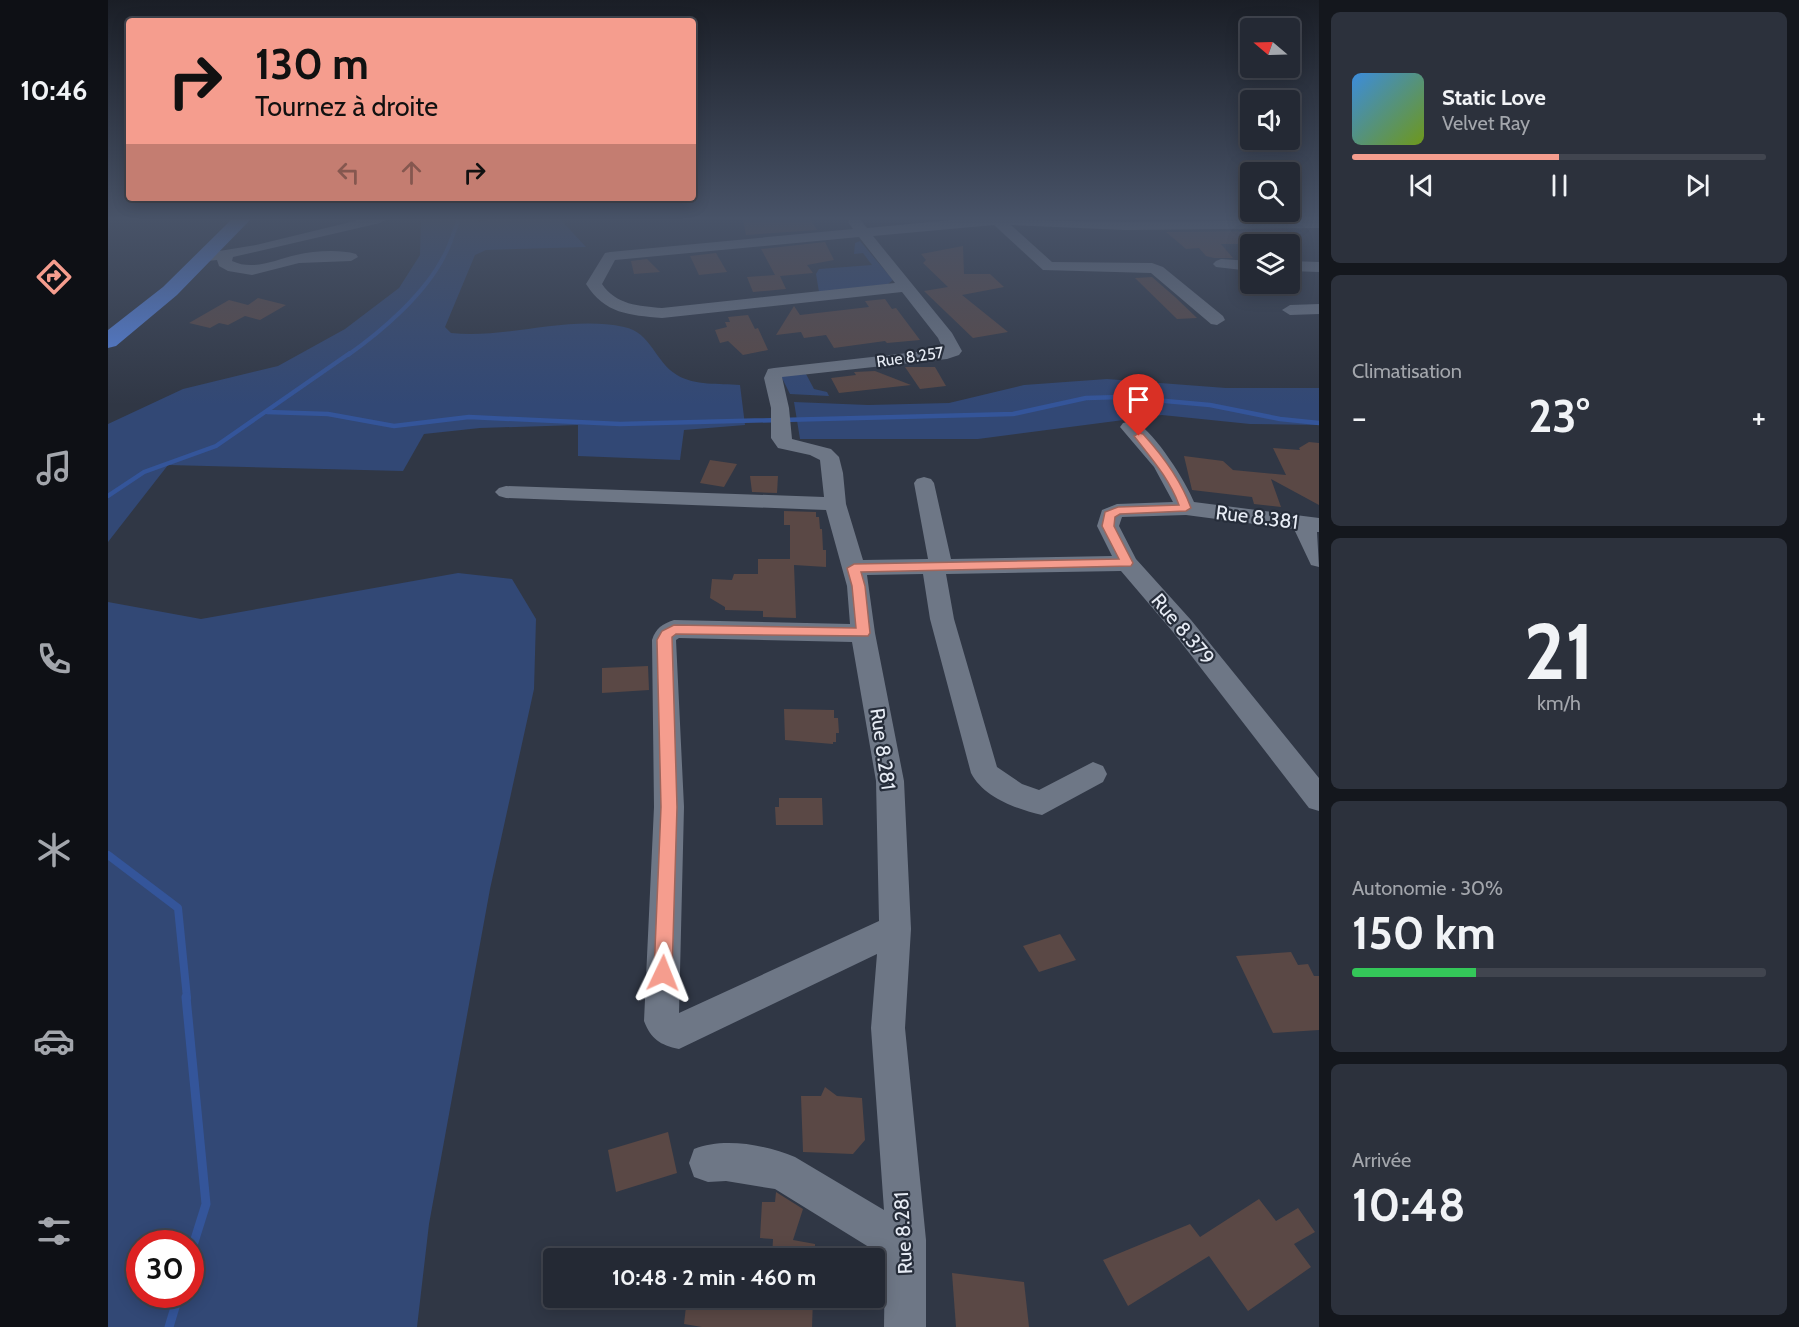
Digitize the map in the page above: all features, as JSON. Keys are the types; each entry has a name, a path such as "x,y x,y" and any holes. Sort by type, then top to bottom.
{"highway":[{"path":"108,341 184,281"}],"street":[{"path":"596,281 594,284 598,293 611,303 626,309 662,313 905,287"},
{"name":"Rue 8.257","path":"774,373 947,354 953,351 946,337 900,281"},
{"path":"1171,281 1217,320"},
{"path":"1290,310 1319,309"},
{"name":"Rue 8.281","path":"774,373 772,378 780,408 781,438 785,444 816,449 827,453 832,459 835,504 859,586 863,633 890,781 895,929 888,1028 906,1246 905,1327"},
{"path":"1130,427 1156,455 1179,491 1186,508"},
{"path":"924,483 937,567 942,620 985,773 1003,789 1024,799 1042,803 1093,774"},
{"path":"506,492 835,504"},
{"name":"Rue 8.381","path":"1186,508 1310,524"},
{"name":"Rue 8.379","path":"1186,508 1118,510 1110,515 1108,526 1127,563 1182,626 1319,799"},
{"path":"1310,524 1319,560"},
{"path":"854,568 1127,563"},
{"path":"863,633 674,629 666,634 664,640 669,807 661,1021 669,1029 679,1030 895,929"},
{"path":"708,1163 726,1162 781,1171 906,1246"}],"shaded area":[{"path":"404,281 464,281 445,327 451,333 494,333 581,324 603,324 633,330 647,341 663,363 684,379 740,385 745,425 684,430 680,460 578,456 578,425 480,428 424,434 403,471 168,465 108,542 108,424 183,389 278,366 345,329 399,288"},
{"path":"817,281 892,281 888,284 819,292"},
{"path":"806,374 814,389 827,392 829,396 790,394 781,376"},
{"path":"1107,379 1226,388 1319,388 1319,425 1250,424 1162,415 978,439 800,439 794,402 868,405 949,403 1024,385"},
{"path":"458,573 512,579 536,619 534,689 490,889 429,1224 417,1327 108,1327 108,602 201,619"}],"building":[{"path":"749,281 782,281 786,289 753,292"},
{"path":"942,281 997,281 1004,287 962,295 1008,332 973,338 924,291 948,287"},
{"path":"1138,281 1157,281 1197,318 1177,319"},
{"path":"258,298 286,305 260,320 245,316 228,325 219,323 210,328 189,323 229,300 248,305"},
{"path":"885,299 892,309 896,308 920,340 887,343 885,341 834,348 826,335 804,338 801,332 776,335 794,306 800,315 869,307 865,301"},
{"path":"748,315 755,329 758,328 768,350 743,355 728,341 720,343 715,330 727,327 725,322 730,322 728,317"},
{"path":"905,367 935,367 946,386 920,389"},
{"path":"875,371 911,385 839,393 831,378 856,375 854,372"},
{"path":"1309,442 1319,443 1319,505 1271,479 1281,507 1254,504 1252,497 1192,490 1184,456 1223,461 1233,470 1286,475 1273,448 1300,450 1299,448"},
{"path":"710,460 737,464 724,487 700,483"},
{"path":"750,476 778,476 777,493 752,492"},
{"path":"784,511 816,512 820,529 822,529 823,550 826,550 826,567 794,565 796,618 763,617 763,611 725,610 725,607 710,598 712,579 732,580 734,574 758,574 758,559 790,559 790,525 784,525"},
{"path":"648,666 649,690 602,693 602,668"},
{"path":"784,709 834,710 834,718 838,718 839,733 836,733 836,742 833,744 785,740"},
{"path":"779,798 822,798 823,825 776,825 775,807 779,807"},
{"path":"1060,934 1076,960 1039,972 1023,946"},
{"path":"1291,952 1298,965 1308,964 1314,976 1319,976 1319,1030 1273,1033 1236,956"},
{"path":"825,1087 837,1096 862,1098 865,1140 853,1154 803,1152 801,1096 821,1096"},
{"path":"668,1132 677,1173 616,1192 608,1150"},
{"path":"776,1192 803,1209 793,1240 815,1244 815,1248 773,1248 773,1239 760,1238 762,1202 775,1202"},
{"path":"1259,1199 1276,1221 1298,1208 1315,1232 1294,1244 1311,1267 1248,1311 1209,1256 1128,1306 1103,1260 1190,1224 1200,1237"},
{"path":"952,1273 1024,1282 1029,1327 956,1327"},
{"path":"686,1308 813,1308 812,1327 702,1327 684,1324"}],"waterway":[{"path":"348,355 402,311 428,281"},
{"path":"108,496 144,472 216,446 350,353"},
{"path":"267,412 328,414 394,426 469,417 620,424 1013,414 1086,398 1121,397 1210,405 1280,419 1319,423"},
{"path":"108,855 178,908 187,998"},
{"path":"186,997 206,1204 198,1230"},
{"path":"169,1327 175,1308"}],"route":[{"path":"663,973 669,807 664,640 666,634 674,629 863,633 859,586 854,568 1127,563 1108,526 1107,519 1110,515 1118,510 1186,508 1179,491 1156,455 1139,436"}]}
